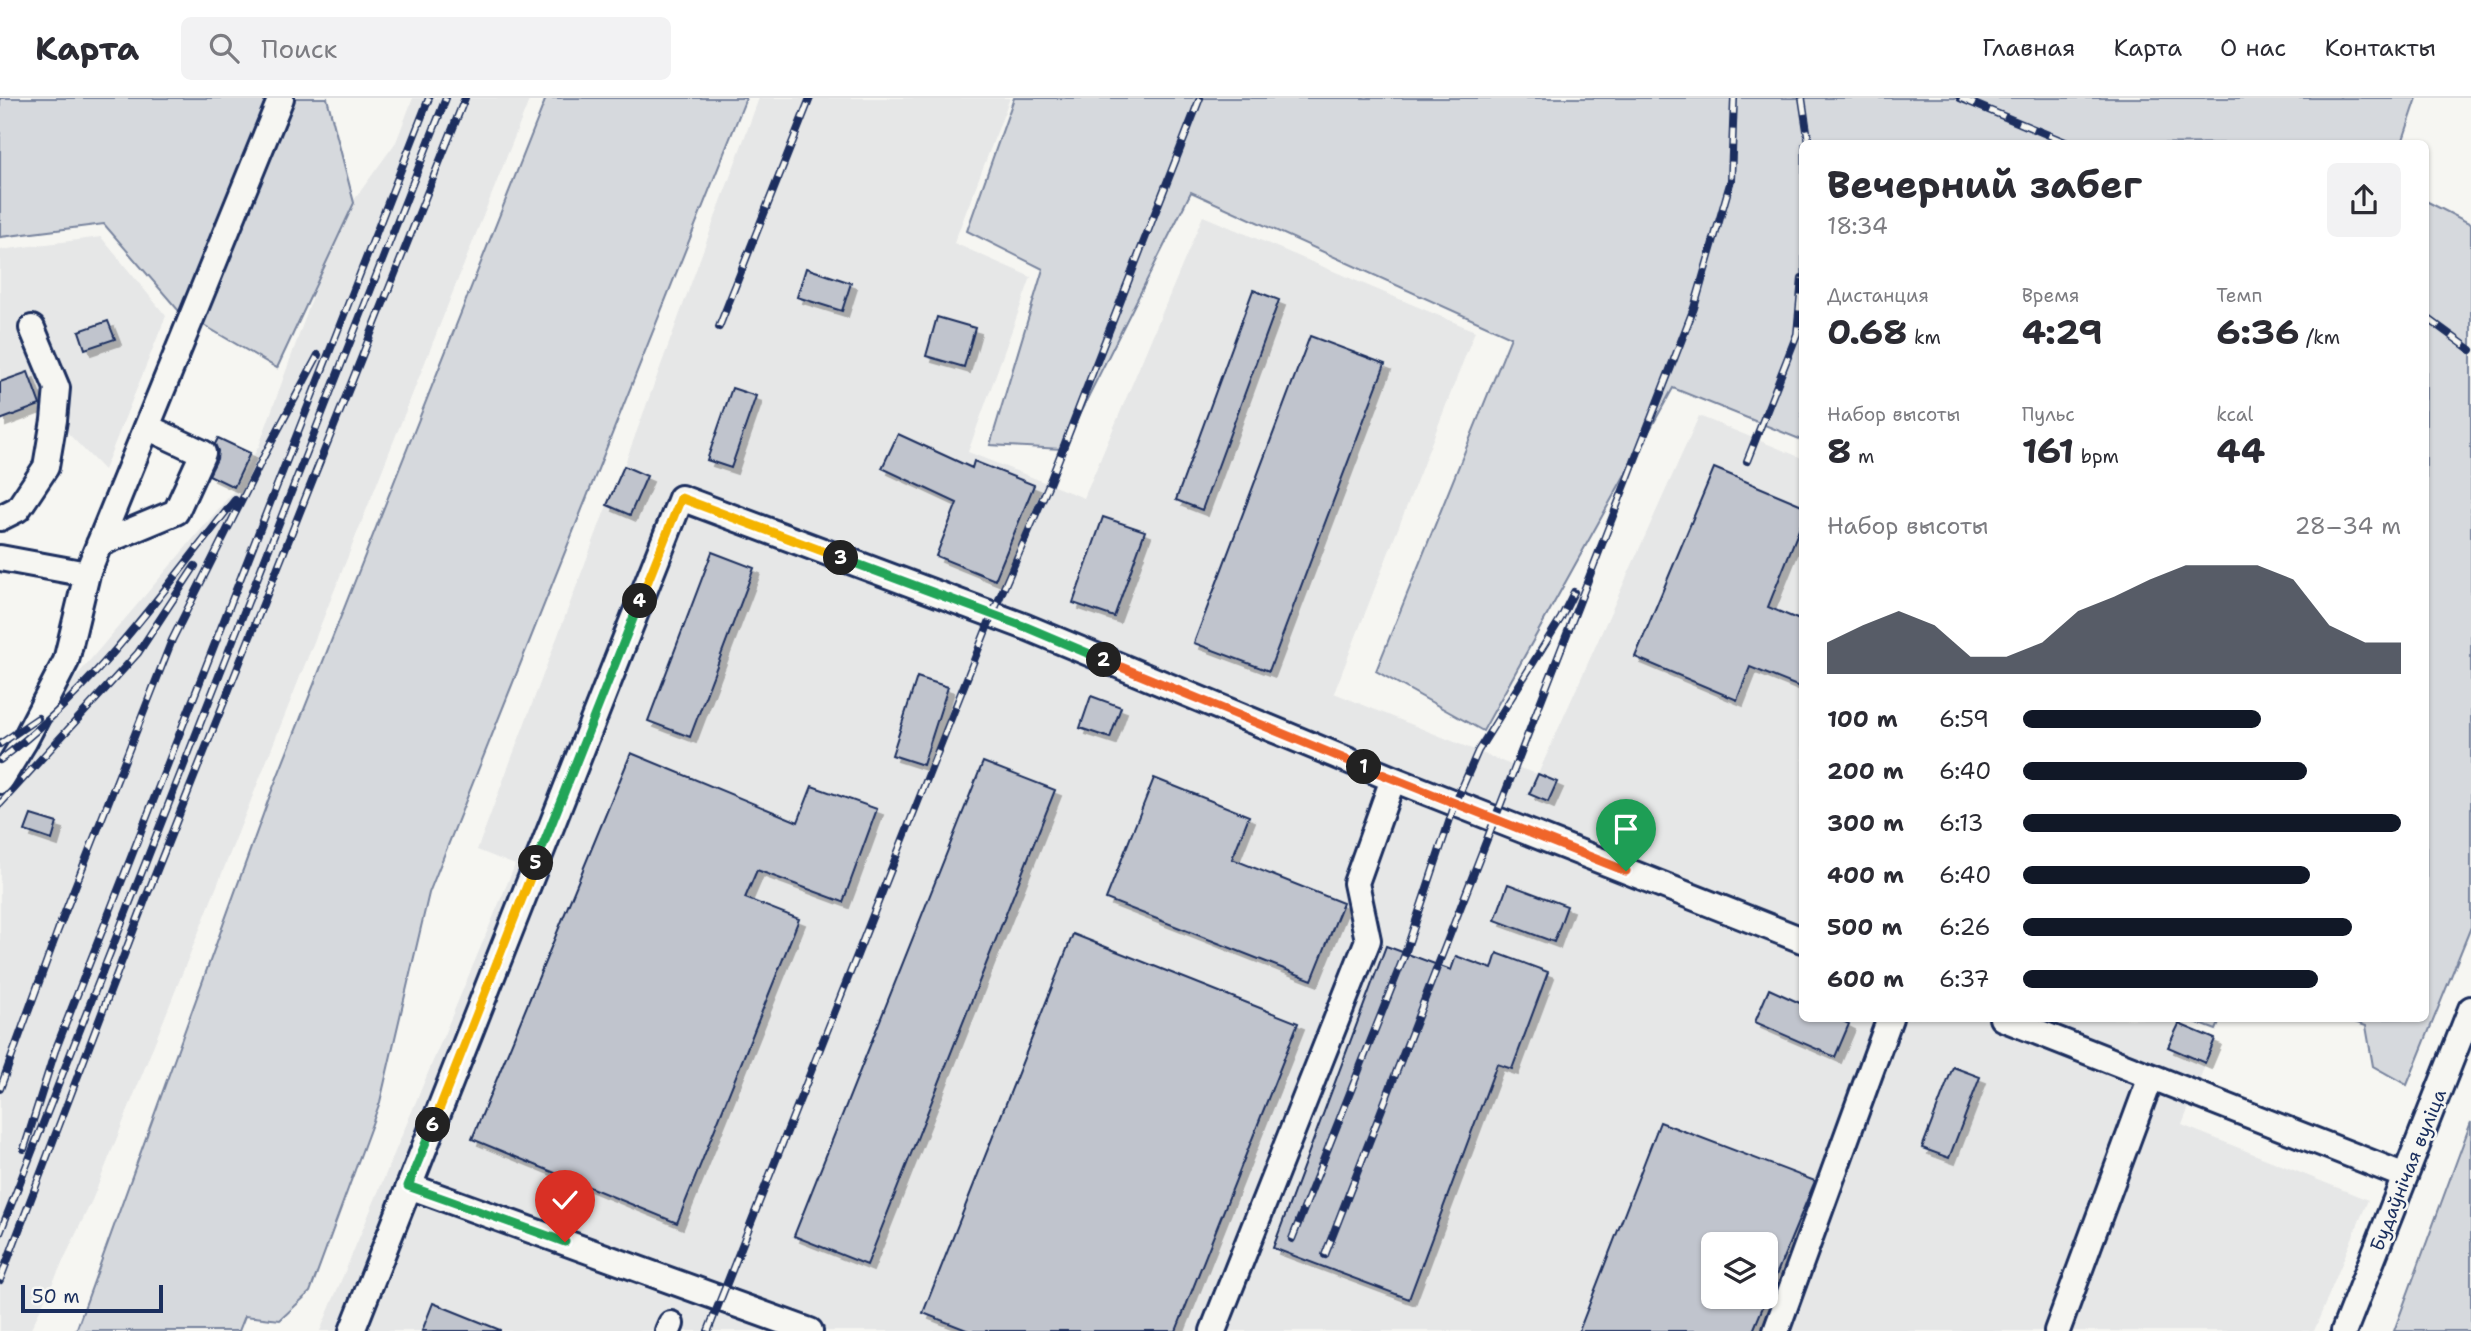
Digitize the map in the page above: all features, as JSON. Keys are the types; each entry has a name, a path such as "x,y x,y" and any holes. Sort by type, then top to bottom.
{"street":[{"path":"1,782 66,662 87,574 281,98"},
{"path":"0,518 18,509 46,467 54,420 57,388 32,328"},
{"path":"99,544 176,512 203,453 147,427"},
{"path":"352,1331 681,498 1026,627 1393,779 1799,939"},
{"path":"0,558 87,574"},
{"path":"1213,1331 1368,940 1356,883 1393,779"},
{"name":"Будаўнічая вуліца","path":"2344,1331 2471,1009"},
{"path":"1776,1331 1889,1022"},
{"path":"2012,1022 2405,1177"},
{"path":"2057,1331 2151,1077"},
{"path":"408,1186 810,1331"}],"shaded area":[{"path":"0,98 327,98 354,203 277,368 178,310 104,224 0,237"},
{"path":"413,98 530,98 93,1198 30,1331 0,1331 0,779 74,679 232,493 259,446 341,218 396,142"},
{"path":"546,98 746,98 429,893 380,1102 310,1292 280,1320 245,1316 239,1331 76,1331 269,798"},
{"path":"759,98 1010,98 954,243 1031,277 968,452 1084,498 1203,216 1475,331 1334,693 1538,774 1699,416 1799,457 1799,1022 2172,1022 2215,1039 2182,1125 2368,1200 2314,1331 320,1331 515,865 477,850 624,466"},
{"path":"1014,98 2417,98 2403,140 1799,140 1799,439 1673,388 1483,731 1376,671 1511,337 1191,192 1062,449 990,445 1043,269 967,231"},
{"path":"2429,203 2471,224 2471,927 2407,1085 2373,1066 2366,1026 2355,1022 2429,1022"},
{"path":"101,237 166,316 104,470 40,405 0,420 0,250"},
{"path":"2195,1022 2220,1022 2216,1030"},
{"path":"2471,1122 2471,1331 2394,1331"}],"building":[{"path":"806,268 851,283 842,311 797,297"},
{"path":"1253,290 1279,300 1202,510 1176,500"},
{"path":"937,317 975,328 964,367 926,356"},
{"path":"108,321 115,339 85,349 79,331"},
{"path":"1310,336 1385,364 1269,671 1194,643"},
{"path":"28,372 40,405 0,420 0,382"},
{"path":"732,388 756,396 731,468 707,460"},
{"path":"898,434 972,468 974,461 1034,485 995,580 936,556 957,503 882,468"},
{"path":"218,438 250,453 234,487 209,475 217,459 215,444"},
{"path":"624,466 647,476 630,515 607,505"},
{"path":"1714,468 1799,504 1799,530 1768,607 1799,620 1799,687 1750,667 1737,700 1635,657"},
{"path":"1103,517 1145,531 1114,617 1073,603"},
{"path":"712,552 754,568 690,737 648,721"},
{"path":"917,677 948,687 923,765 892,755"},
{"path":"1091,696 1121,707 1110,738 1080,728"},
{"path":"631,753 798,822 812,786 877,809 843,902 757,870 745,898 799,919 677,1223 472,1139"},
{"path":"983,762 1055,790 867,1265 794,1236"},
{"path":"1538,774 1557,782 1548,802 1529,794"},
{"path":"1154,778 1249,816 1232,859 1343,903 1312,980 1106,899"},
{"path":"31,815 57,823 52,840 25,831"},
{"path":"1508,884 1567,906 1554,942 1495,920"},
{"path":"1073,934 1298,1023 1176,1331 969,1331 923,1313"},
{"path":"1386,946 1451,970 1456,956 1492,969 1497,953 1548,972 1512,1069 1497,1064 1409,1299 1273,1248"},
{"path":"1769,989 1799,1003 1799,1022 1849,1024 1835,1057 1755,1022"},
{"path":"2179,1024 2215,1039 2205,1063 2168,1047"},
{"path":"1953,1067 1980,1077 1949,1158 1922,1148"},
{"path":"1660,1122 1815,1181 1778,1271 1778,1232 1701,1232 1701,1309 1762,1309 1753,1331 1579,1331"},
{"path":"433,1303 500,1330 500,1331 422,1331"}],"railway":[{"path":"24,1149 55,1051 429,98"},
{"path":"0,1233 446,98"},
{"path":"0,1280 145,900 465,98"},
{"path":"719,327 810,98"},
{"path":"708,1331 990,620 1049,484 1200,98"},
{"path":"1325,1255 1694,308 1731,180 1734,98"},
{"path":"1802,98 1808,140"},
{"path":"1960,98 2060,140"},
{"path":"1747,461 1797,334 1799,312"},
{"path":"2429,319 2471,350"},
{"path":"264,456 318,355"},
{"path":"0,1089 58,930 172,640 267,450"},
{"path":"0,760 66,703 97,671 154,604 235,500"},
{"path":"0,804 138,653 195,566"},
{"path":"1292,1239 1405,954 1455,804 1478,751 1561,618 1574,592"},
{"path":"0,744 38,718"}],"route":[{"path":"565,1242 408,1186 681,498 1026,627 1393,779 1626,871"}]}
